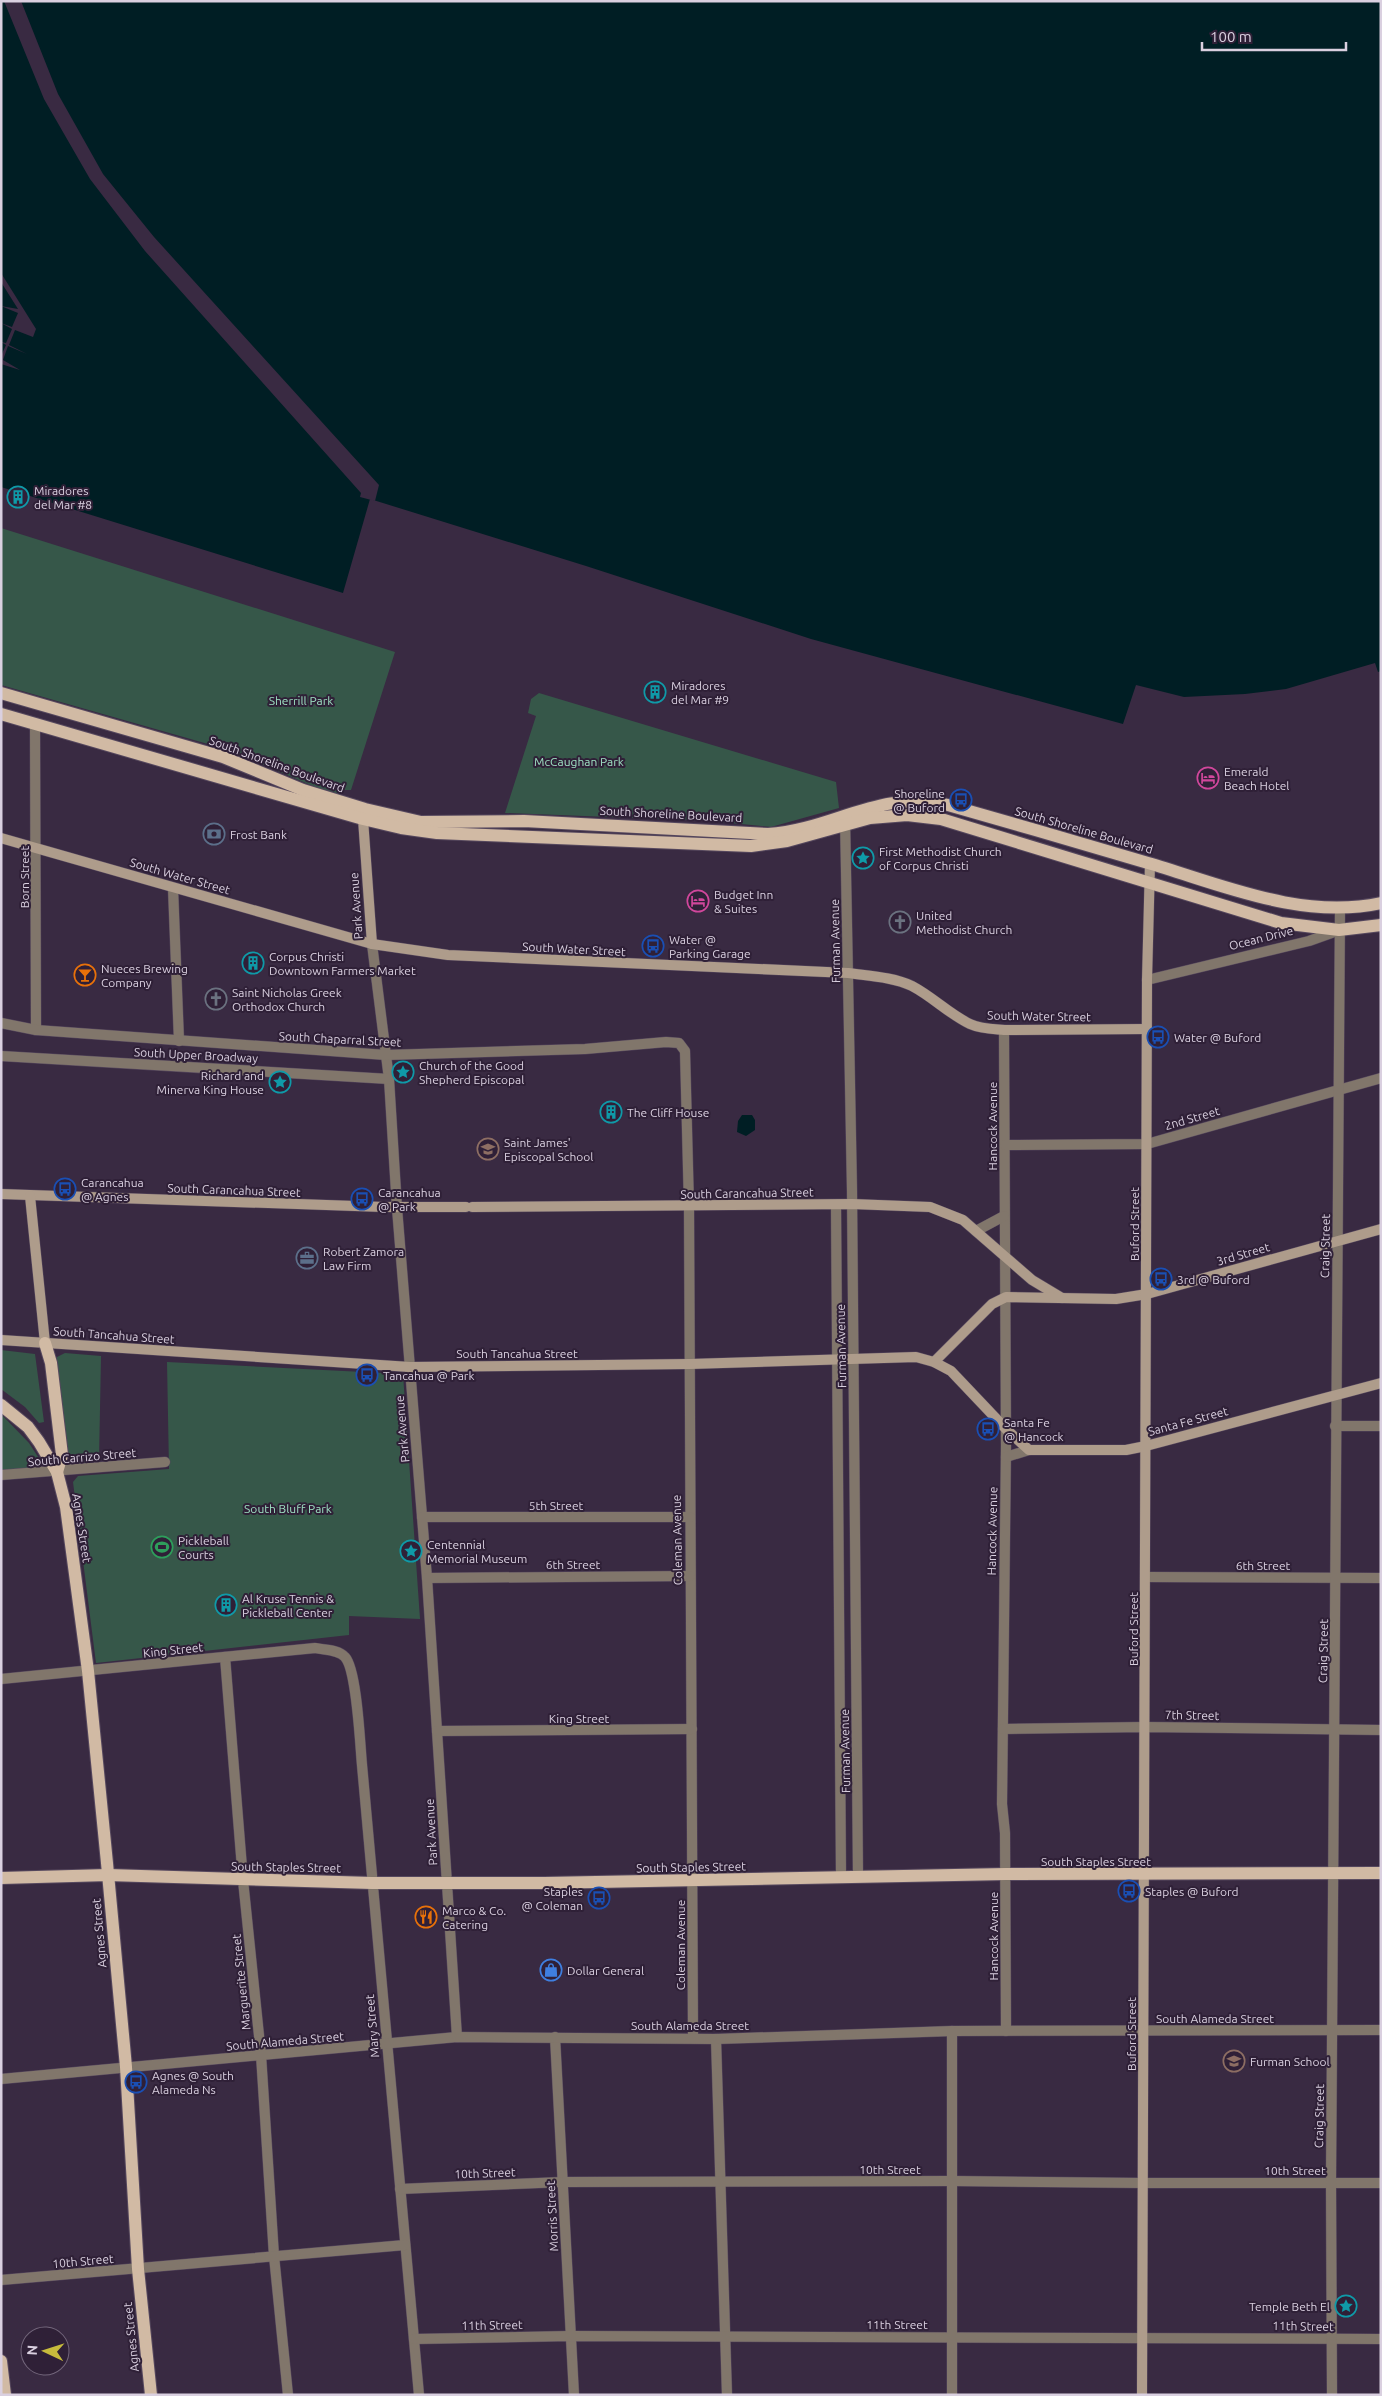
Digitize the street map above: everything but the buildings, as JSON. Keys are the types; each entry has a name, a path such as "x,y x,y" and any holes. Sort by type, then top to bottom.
{"main road":[{"name":"South Shoreline Boulevard","path":"1,693 223,757 401,828 437,833 734,847 787,841 885,803 921,801 939,803 1150,863 1260,898 1315,907 1340,907"},
{"name":"South Shoreline Boulevard","path":"1,714 364,814"},
{"name":"Park Avenue","path":"364,814 372,944"},
{"name":"South Shoreline Boulevard","path":"845,820 907,815 941,819 1281,923 1339,930"},
{"name":"South Water Street","path":"1,838 372,944 448,955 848,974 887,979 910,985 930,996 970,1024 1004,1030 1147,1029"},
{"name":"Buford Street","path":"1142,2395 1147,980 1150,863"},
{"path":"1340,907 1381,903"},
{"name":"Ocean Drive","path":"1339,930 1381,925"},
{"name":"South Carancahua Street","path":"1,1194 396,1208 689,1207 852,1204 930,1207 963,1220 1006,1256"},
{"path":"30,1196 45,1343 51,1363 62,1455 57,1472"},
{"name":"3rd Street","path":"1006,1256 1032,1280 1062,1298 1116,1299 1147,1294 1381,1229"},
{"path":"934,1362 992,1304 1006,1297 1062,1298"},
{"name":"South Tancahua Street","path":"1,1340 410,1367 690,1364 916,1358 934,1362 951,1370 1006,1429"},
{"name":"Santa Fe Street","path":"1029,1450 1126,1450 1381,1383"},
{"path":"1,1405 28,1428 57,1472"},
{"path":"1006,1429 1029,1450"},
{"name":"Agnes Street","path":"57,1472 66,1507 88,1671 126,2068 138,2269 150,2395"},
{"name":"South Staples Street","path":"1,1878 108,1875 372,1882 692,1881 1006,1874 1144,1875 1381,1872"},
{"path":"1,2361 5,2395"}],"street":[{"name":"Born Street","path":"35,724 36,1030"},
{"name":"Furman Avenue","path":"845,820 854,1359 858,1877"},
{"path":"173,888 178,1041"},
{"name":"Craig Street","path":"1332,2395 1331,2182 1335,1872 1335,1394 1340,907"},
{"name":"Ocean Drive","path":"1147,980 1308,941 1339,930"},
{"name":"Park Avenue","path":"372,944 389,1080 396,1208 427,1578 457,2037"},
{"name":"South Chaparral Street","path":"1,1023 36,1030 386,1055 491,1053 679,1043"},
{"name":"Hancock Avenue","path":"1004,1030 1006,1457 1002,1804 1006,1833 1006,2031"},
{"name":"Coleman Avenue","path":"679,1043 684,1050 689,1207 693,2038"},
{"name":"South Upper Broadway","path":"1,1056 389,1080"},
{"name":"2nd Street","path":"1006,1145 1147,1144 1381,1078"},
{"name":"Furman Avenue","path":"836,1205 841,1877"},
{"path":"976,1231 1004,1216"},
{"path":"1336,1426 1381,1426"},
{"path":"1006,1457 1029,1450"},
{"name":"South Carrizo Street","path":"1,1475 165,1462"},
{"name":"5th Street","path":"422,1517 690,1517"},
{"path":"838,1541 855,1541"},
{"name":"6th Street","path":"427,1578 690,1576"},
{"name":"6th Street","path":"1146,1577 1381,1578"},
{"name":"King Street","path":"1,1679 315,1648 338,1652 346,1657"},
{"name":"Marguerite Street","path":"225,1657 243,1880 261,2055 274,2256 288,2395"},
{"name":"Mary Street","path":"346,1657 353,1678 419,2395"},
{"path":"840,1704 857,1704"},
{"name":"7th Street","path":"1003,1729 1145,1727 1381,1730"},
{"name":"King Street","path":"437,1731 692,1730"},
{"name":"South Alameda Street","path":"1,2079 387,2045 457,2037 716,2039 952,2031 1381,2030"},
{"path":"952,2031 952,2395"},
{"name":"Morris Street","path":"555,2037 574,2395"},
{"path":"716,2039 727,2337 727,2395"},
{"name":"10th Street","path":"400,2189 563,2182 952,2180 1143,2183 1381,2183"},
{"name":"10th Street","path":"1,2280 406,2245"},
{"name":"11th Street","path":"414,2339 570,2336 1381,2338"}],"green space":[{"name":"Sherrill Park","path":"1,528 395,652 351,790 343,790 340,794 315,787 229,750 1,685"},
{"name":"McCaughan Park","path":"539,693 836,782 839,808 771,827 711,821 505,813 536,716 528,713 531,699"},
{"path":"1,1350 35,1354 44,1422 39,1423 25,1407 1,1389"},
{"path":"65,1353 101,1356 99,1461 74,1463 68,1455 55,1363 57,1357"},
{"name":"South Bluff Park","path":"167,1362 403,1374 420,1619 349,1616 349,1635 96,1663 73,1482 78,1476 169,1469"},
{"path":"1,1414 29,1443 40,1460 33,1468 1,1470"}],"shaded area":[{"path":"1,1 1381,1 1381,671 1378,672 1375,663 1286,689 1245,694 1184,697 1136,685 1123,724 811,639 370,499 343,593 1,487"},
{"path":"742,1115 752,1115 755,1120 755,1130 746,1136 737,1132 738,1121"}],"pier":[{"path":"4,1 21,1 58,94 103,174 154,237 379,485 375,501 360,497 361,493 145,251 90,179 44,99"},
{"path":"1,273 36,329 33,337 15,330 9,345 27,354 8,346 3,360 20,370 1,364 1,356 6,345 1,342 6,343 12,329 1,323 12,327 18,313 1,306 18,309 1,282"}],"place":[{"name":"Miradores del Mar #8","path":"18,497"},
{"name":"Miradores del Mar #9","path":"655,692"},
{"name":"Emerald Beach Hotel","path":"1208,778"},
{"name":"Shoreline @ Buford","path":"961,800"},
{"name":"Frost Bank","path":"214,834"},
{"name":"First Methodist Church of Corpus Christi","path":"863,858"},
{"name":"Budget Inn & Suites","path":"698,901"},
{"name":"United Methodist Church","path":"900,922"},
{"name":"Water @ Parking Garage","path":"653,946"},
{"name":"Corpus Christi Downtown Farmers Market","path":"253,963"},
{"name":"Nueces Brewing Company","path":"85,975"},
{"name":"Saint Nicholas Greek Orthodox Church","path":"216,999"},
{"name":"Water @ Buford","path":"1158,1037"},
{"name":"Church of the Good Shepherd Episcopal","path":"403,1072"},
{"name":"Richard and Minerva King House","path":"280,1082"},
{"name":"The Cliff House","path":"611,1112"},
{"name":"Saint James' Episcopal School","path":"488,1149"},
{"name":"Carancahua @ Agnes","path":"65,1189"},
{"name":"Carancahua @ Park","path":"362,1199"},
{"name":"Robert Zamora Law Firm","path":"307,1258"},
{"name":"3rd @ Buford","path":"1161,1279"},
{"name":"Tancahua @ Park","path":"367,1375"},
{"name":"Santa Fe @ Hancock","path":"988,1429"},
{"name":"Pickleball Courts","path":"162,1547"},
{"name":"Centennial Memorial Museum","path":"411,1551"},
{"name":"Al Kruse Tennis & Pickleball Center","path":"226,1605"},
{"name":"Staples @ Buford","path":"1129,1891"},
{"name":"Staples @ Coleman","path":"599,1898"},
{"name":"Marco & Co. Catering","path":"426,1917"},
{"name":"Dollar General","path":"551,1970"},
{"name":"Furman School","path":"1234,2061"},
{"name":"Agnes @ South Alameda Ns","path":"136,2082"},
{"name":"Temple Beth El","path":"1346,2306"}]}
